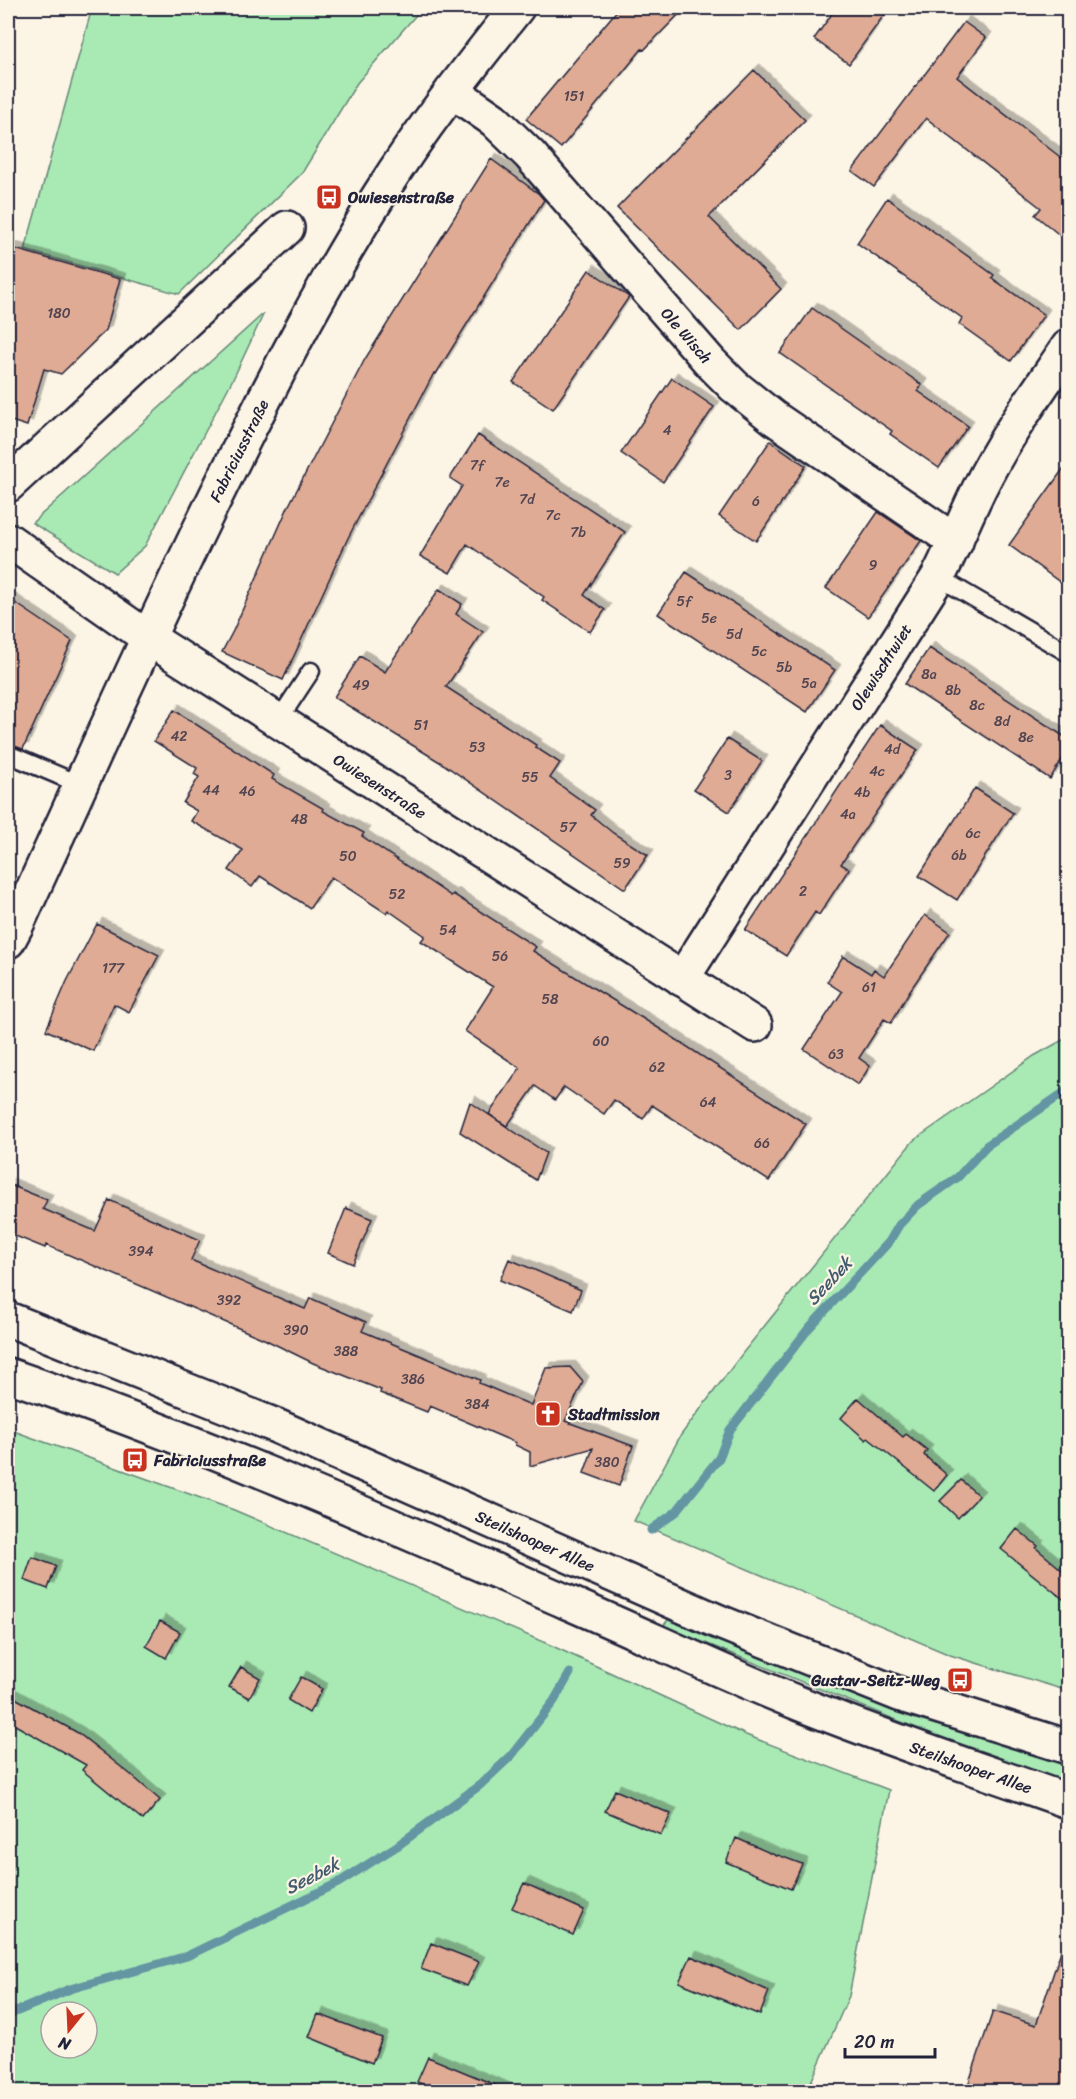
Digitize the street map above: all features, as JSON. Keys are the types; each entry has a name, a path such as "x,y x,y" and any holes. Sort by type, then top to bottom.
{"street":[{"name":"Fabriciusstraße","path":"10,941 147,637 241,446 311,312 381,191 452,91 517,8"},
{"name":"Ole Wisch","path":"452,91 494,120 531,154 711,363 734,386 774,418 957,542"},
{"path":"8,485 287,228"},
{"name":"Olewischtwiet","path":"682,979 938,577 957,542 979,489 1011,430 1068,347"},
{"name":"Owiesenstraße","path":"8,540 147,637 754,1025"},
{"name":"Steilshooper Allee","path":"8,1319 274,1425 717,1622 899,1694 1068,1747"},
{"name":"Steilshooper Allee","path":"8,1375 82,1401 294,1484 708,1666 801,1704 1068,1801"}],"lane":[{"path":"938,577 1068,653"},
{"path":"278,721 311,671"},
{"path":"8,754 81,785"}],"green space":[{"path":"92,8 422,8 357,83 302,173 179,294 25,250"},
{"path":"264,313 235,375 145,546 115,573 32,523"},
{"path":"1068,1037 1068,1691 950,1655 634,1521 681,1435 742,1354 913,1141 1034,1056"},
{"path":"8,1429 234,1510 548,1644 746,1735 889,1790 849,1996 807,2091 8,2091"},
{"path":"668,1620 916,1719 1068,1764 1068,1782 971,1750 663,1626"}],"building":[{"path":"619,8 685,8 644,50 642,49 561,148 526,119"},
{"path":"836,8 889,8 849,64 814,39"},
{"path":"964,22 986,38 957,77 1068,163 1068,242 1035,215 1041,208 926,118 874,187 852,171"},
{"path":"754,70 805,120 709,217 781,289 741,330 617,208"},
{"path":"491,159 544,200 436,374 434,373 348,538 283,680 222,652 288,507 365,359"},
{"path":"887,198 994,275 992,278 1044,315 1011,361 959,324 962,318 857,243"},
{"path":"8,247 120,279 106,330 61,374 44,369 27,426 8,420"},
{"path":"589,270 629,297 553,409 513,382"},
{"path":"812,308 922,385 918,391 968,426 939,468 890,434 892,431 780,353"},
{"path":"672,378 714,407 663,482 621,453"},
{"path":"478,435 625,532 584,595 605,610 590,632 542,600 544,597 467,544 450,573 420,556 462,486 450,478"},
{"path":"770,441 806,466 756,541 719,516"},
{"path":"1068,462 1068,588 1009,545"},
{"path":"878,512 921,541 868,617 826,588"},
{"path":"686,572 835,670 807,712 658,614"},
{"path":"439,589 462,604 456,614 483,632 446,687 560,763 550,778 595,810 591,815 613,833 648,855 625,889 443,764 334,697 360,656 385,672"},
{"path":"8,598 72,641 23,749 8,744"},
{"path":"929,648 1068,739 1068,750 1050,779 905,684"},
{"path":"174,710 274,775 272,779 364,833 362,836 451,896 453,894 536,947 533,951 660,1029 806,1124 769,1181 652,1105 643,1119 614,1100 604,1114 564,1087 555,1100 535,1086 507,1126 489,1114 520,1068 465,1031 493,987 421,941 425,936 388,910 386,913 331,877 310,908 260,876 252,887 229,870 243,850 191,821 197,811 183,803 199,777 194,774 197,768 154,741"},
{"path":"880,725 918,750 841,864 849,869 819,915 815,912 786,956 745,930"},
{"path":"727,739 762,761 729,812 694,789"},
{"path":"975,788 1013,813 957,900 919,876"},
{"path":"925,915 950,932 891,1023 884,1019 859,1058 870,1066 858,1085 804,1049 842,992 827,982 843,956 871,974 874,969 884,976"},
{"path":"97,924 159,955 129,1012 114,1004 93,1051 46,1030 67,981"},
{"path":"470,1102 546,1153 536,1180 460,1132"},
{"path":"8,1184 47,1200 43,1209 95,1231 109,1200 200,1240 191,1260 305,1309 310,1298 366,1322 362,1331 480,1380 479,1383 531,1405 546,1368 570,1367 583,1382 565,1421 633,1446 619,1486 584,1473 593,1448 530,1466 530,1452 515,1445 516,1443 430,1406 427,1412 380,1393 381,1390 313,1363 264,1339 46,1245 45,1248 8,1233"},
{"path":"346,1208 372,1219 353,1264 328,1253"},
{"path":"509,1259 581,1290 573,1311 500,1280"},
{"path":"858,1398 903,1437 906,1434 927,1450 924,1455 947,1475 934,1491 868,1438 866,1440 841,1418"},
{"path":"961,1480 979,1496 958,1518 940,1501"},
{"path":"1017,1529 1068,1575 1068,1603 1001,1549"},
{"path":"32,1557 56,1566 48,1589 24,1580"},
{"path":"160,1621 180,1632 166,1658 146,1646"},
{"path":"241,1667 260,1678 249,1698 229,1687"},
{"path":"301,1677 322,1689 309,1713 288,1700"},
{"path":"8,1694 78,1733 160,1800 143,1820 82,1770 86,1765 8,1721"},
{"path":"615,1790 671,1814 661,1835 605,1811"},
{"path":"736,1838 802,1864 791,1889 726,1862"},
{"path":"524,1883 584,1910 573,1935 512,1908"},
{"path":"1064,1942 1068,1943 1068,2091 966,2091 993,2011 1036,2025"},
{"path":"431,1943 479,1962 467,1986 421,1969"},
{"path":"691,1956 769,1991 760,2015 679,1982"},
{"path":"318,2014 382,2038 372,2063 309,2037"},
{"path":"428,2057 510,2091 440,2091 417,2082"}],"waterway":[{"name":"Seebek","path":"651,1530 676,1512 719,1458 730,1430 809,1328 889,1242 899,1225 918,1205 958,1177 986,1146 1068,1090"},
{"name":"Seebek","path":"8,2015 70,1989 187,1956 338,1883 397,1846 480,1785 511,1756 554,1701 570,1673"}],"place":[{"name":"Owiesenstraße","path":"329,197"},
{"name":"Stadtmission","path":"548,1414"},
{"name":"Fabriciusstraße","path":"135,1460"},
{"name":"Gustav-Seitz-Weg","path":"960,1680"}]}
